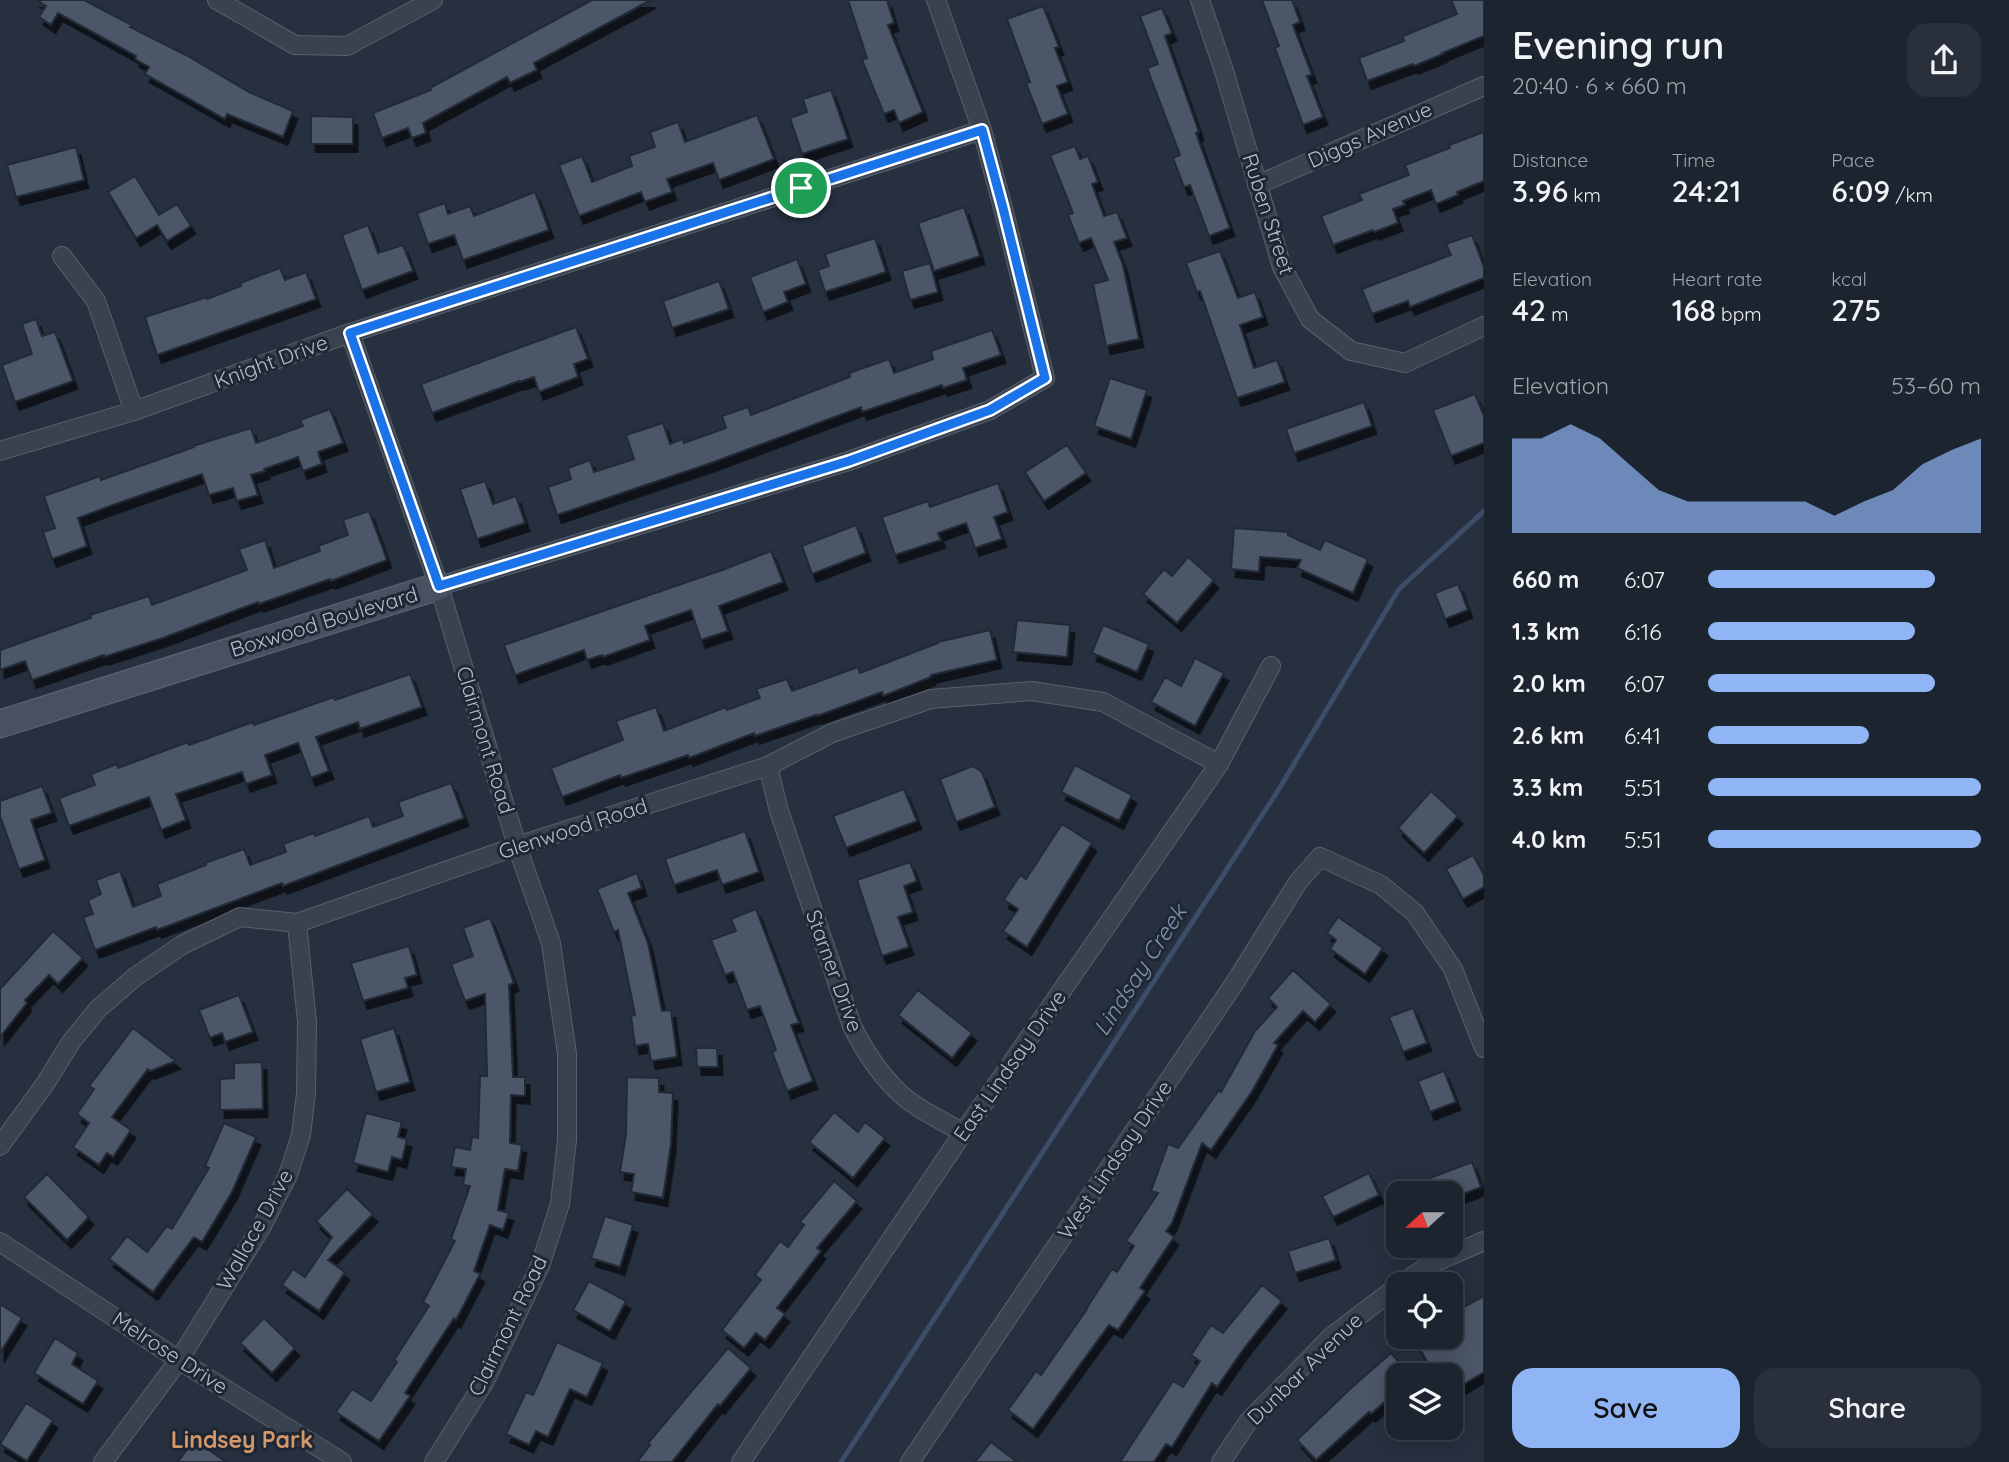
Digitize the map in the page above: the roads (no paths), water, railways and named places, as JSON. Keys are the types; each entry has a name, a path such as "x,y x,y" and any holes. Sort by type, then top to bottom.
{"street":[{"path":"217,0 295,45 347,46 433,0"},
{"path":"936,0 982,130"},
{"name":"Ruben Street","path":"1200,0 1226,74 1282,267 1310,319 1351,351 1405,363 1484,326"},
{"name":"Diggs Avenue","path":"1257,185 1484,86"},
{"name":"Boxwood Boulevard","path":"0,724 849,461 990,410 1045,378 982,130"},
{"name":"Knight Drive","path":"0,452 134,411 350,333 982,130"},
{"path":"62,256 96,301 134,411"},
{"name":"Clairmont Road","path":"350,333 439,586 517,846 551,943 567,1054 567,1140 560,1204 540,1266 485,1381 434,1462"},
{"name":"East Lindsay Drive","path":"741,1462 963,1133 1219,764 1271,666"},
{"name":"Glenwood Road","path":"0,1146 45,1084 71,1042 98,1010 135,977 182,945 240,917 297,923 517,846 768,766 832,733 930,699 1032,691 1104,702 1219,764"},
{"name":"Starner Drive","path":"768,766 779,811 852,1026 864,1050 880,1073 904,1097 963,1133"},
{"name":"West Lindsay Drive","path":"910,1462 1226,995 1298,881 1320,857 1381,886 1415,913 1453,969 1484,1048"},
{"name":"Wallace Drive","path":"103,1462 179,1360 262,1226 288,1175 301,1135 306,1093 307,1022 297,923"},
{"name":"Dunbar Avenue","path":"1419,1272 1484,1241"},
{"name":"Melrose Drive","path":"0,1242 179,1360 342,1462"},
{"name":"Dunbar Avenue","path":"1222,1462 1248,1422 1331,1337 1386,1295"}],"waterway":[{"name":"Lindsay Creek","path":"841,1462 1279,789 1399,589 1484,511"}],"district":[{"name":"Lindsey Park","path":"242,1440"}]}
